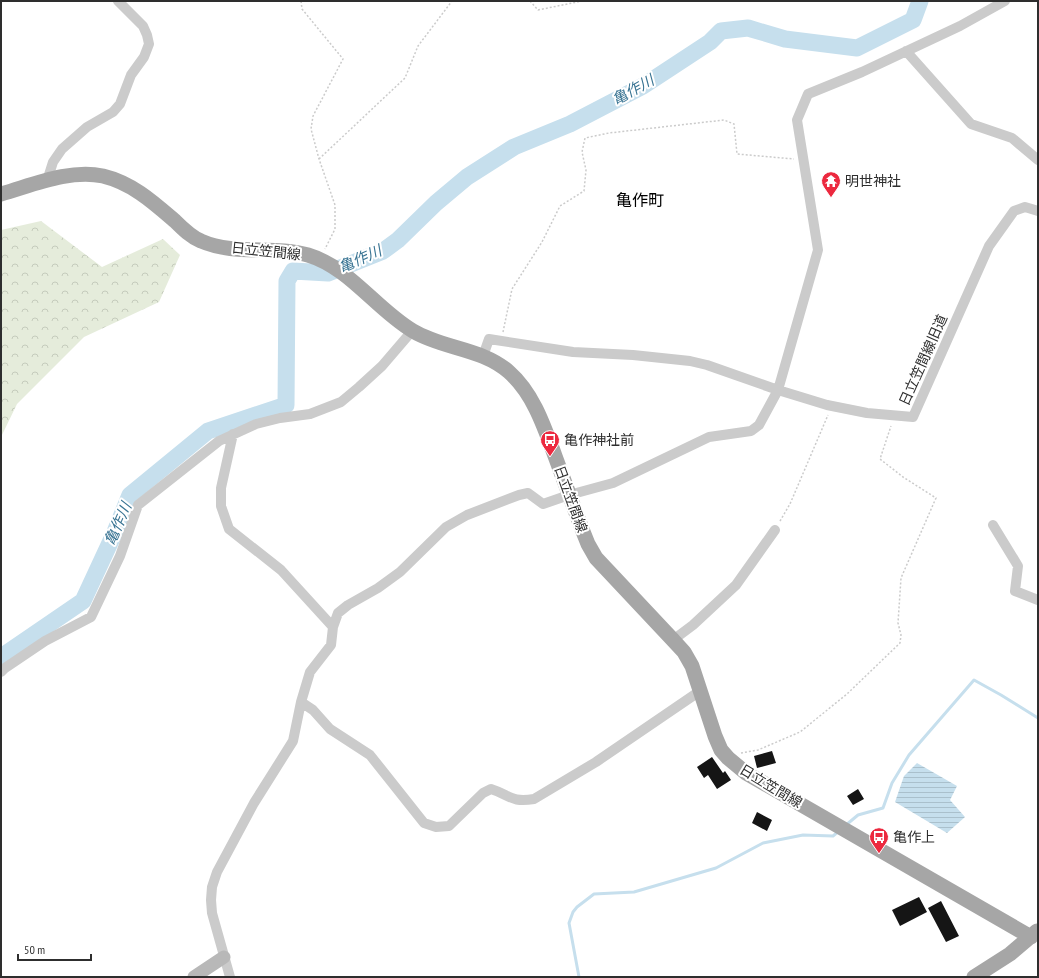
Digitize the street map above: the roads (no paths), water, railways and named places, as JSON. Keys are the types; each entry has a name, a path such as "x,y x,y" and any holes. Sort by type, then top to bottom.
{"main road":[{"name":"日立笠間線","path":"1,194 47,180 87,174 102,176 118,181 132,187 150,200 189,234 201,241 217,246 294,252 330,265 412,331 445,346 484,356 510,372 525,390 537,410 588,544 596,558 684,652 692,666 715,736 728,758 746,773 843,829 1036,936 974,977"}],"street":[{"path":"47,180 53,162 62,149 87,127 113,112 120,104 131,75 144,57 149,44 148,35 143,26 118,1"},
{"path":"230,977 212,912 212,887 217,872 254,803 293,741 301,702 310,672 332,645 333,627 338,613 348,605 378,588 400,572 446,527 467,515 528,493 543,504 613,483 709,437 751,431 759,425 778,390 818,250 797,120 808,94 862,72 906,50 960,26 1005,1"},
{"path":"906,50 971,124 1012,138 1038,160"},
{"name":"日立笠間線旧道","path":"484,356 489,339 572,352 633,355 690,361 707,365 778,390 832,406 867,413 913,417 988,246 1014,211 1025,207 1038,211"},
{"path":"1,672 45,641 91,617 120,556 138,505 219,441 256,424 280,418 310,414 341,402 382,366 412,331"},
{"path":"233,434 221,488 221,506 229,529 281,570 333,627"},
{"path":"993,525 1018,566 1016,591 1038,600"},
{"path":"673,640 693,625 736,584 774,530"},
{"path":"301,702 313,710 330,729 370,756 424,823 436,827 449,826 483,793 490,789 515,800 524,801 534,799 596,762 700,691"},
{"path":"194,977 224,957"}],"water":[{"path":"917,763 957,786 950,800 965,817 947,833 895,802 904,776"}],"waterway":[{"name":"亀作川","path":"1,657 83,601 115,532 130,495 208,431 286,405 287,281 293,271 328,273 383,251 398,240 436,203 467,177 514,147 570,124 643,86 710,42 721,31 748,28 785,39 857,48 913,20 920,1"},
{"path":"846,825 858,815 883,808 892,783 909,755 974,680 1038,718"},
{"path":"579,977 569,923 573,912 577,907 594,894 634,892 716,868 763,843 803,835 833,836 839,831"}],"place":[{"name":"明世神社","path":"831,198"},
{"name":"亀作神社前","path":"550,457"},
{"name":"亀作上","path":"879,854"}],"district":[{"name":"亀作町","path":"640,200"}]}
